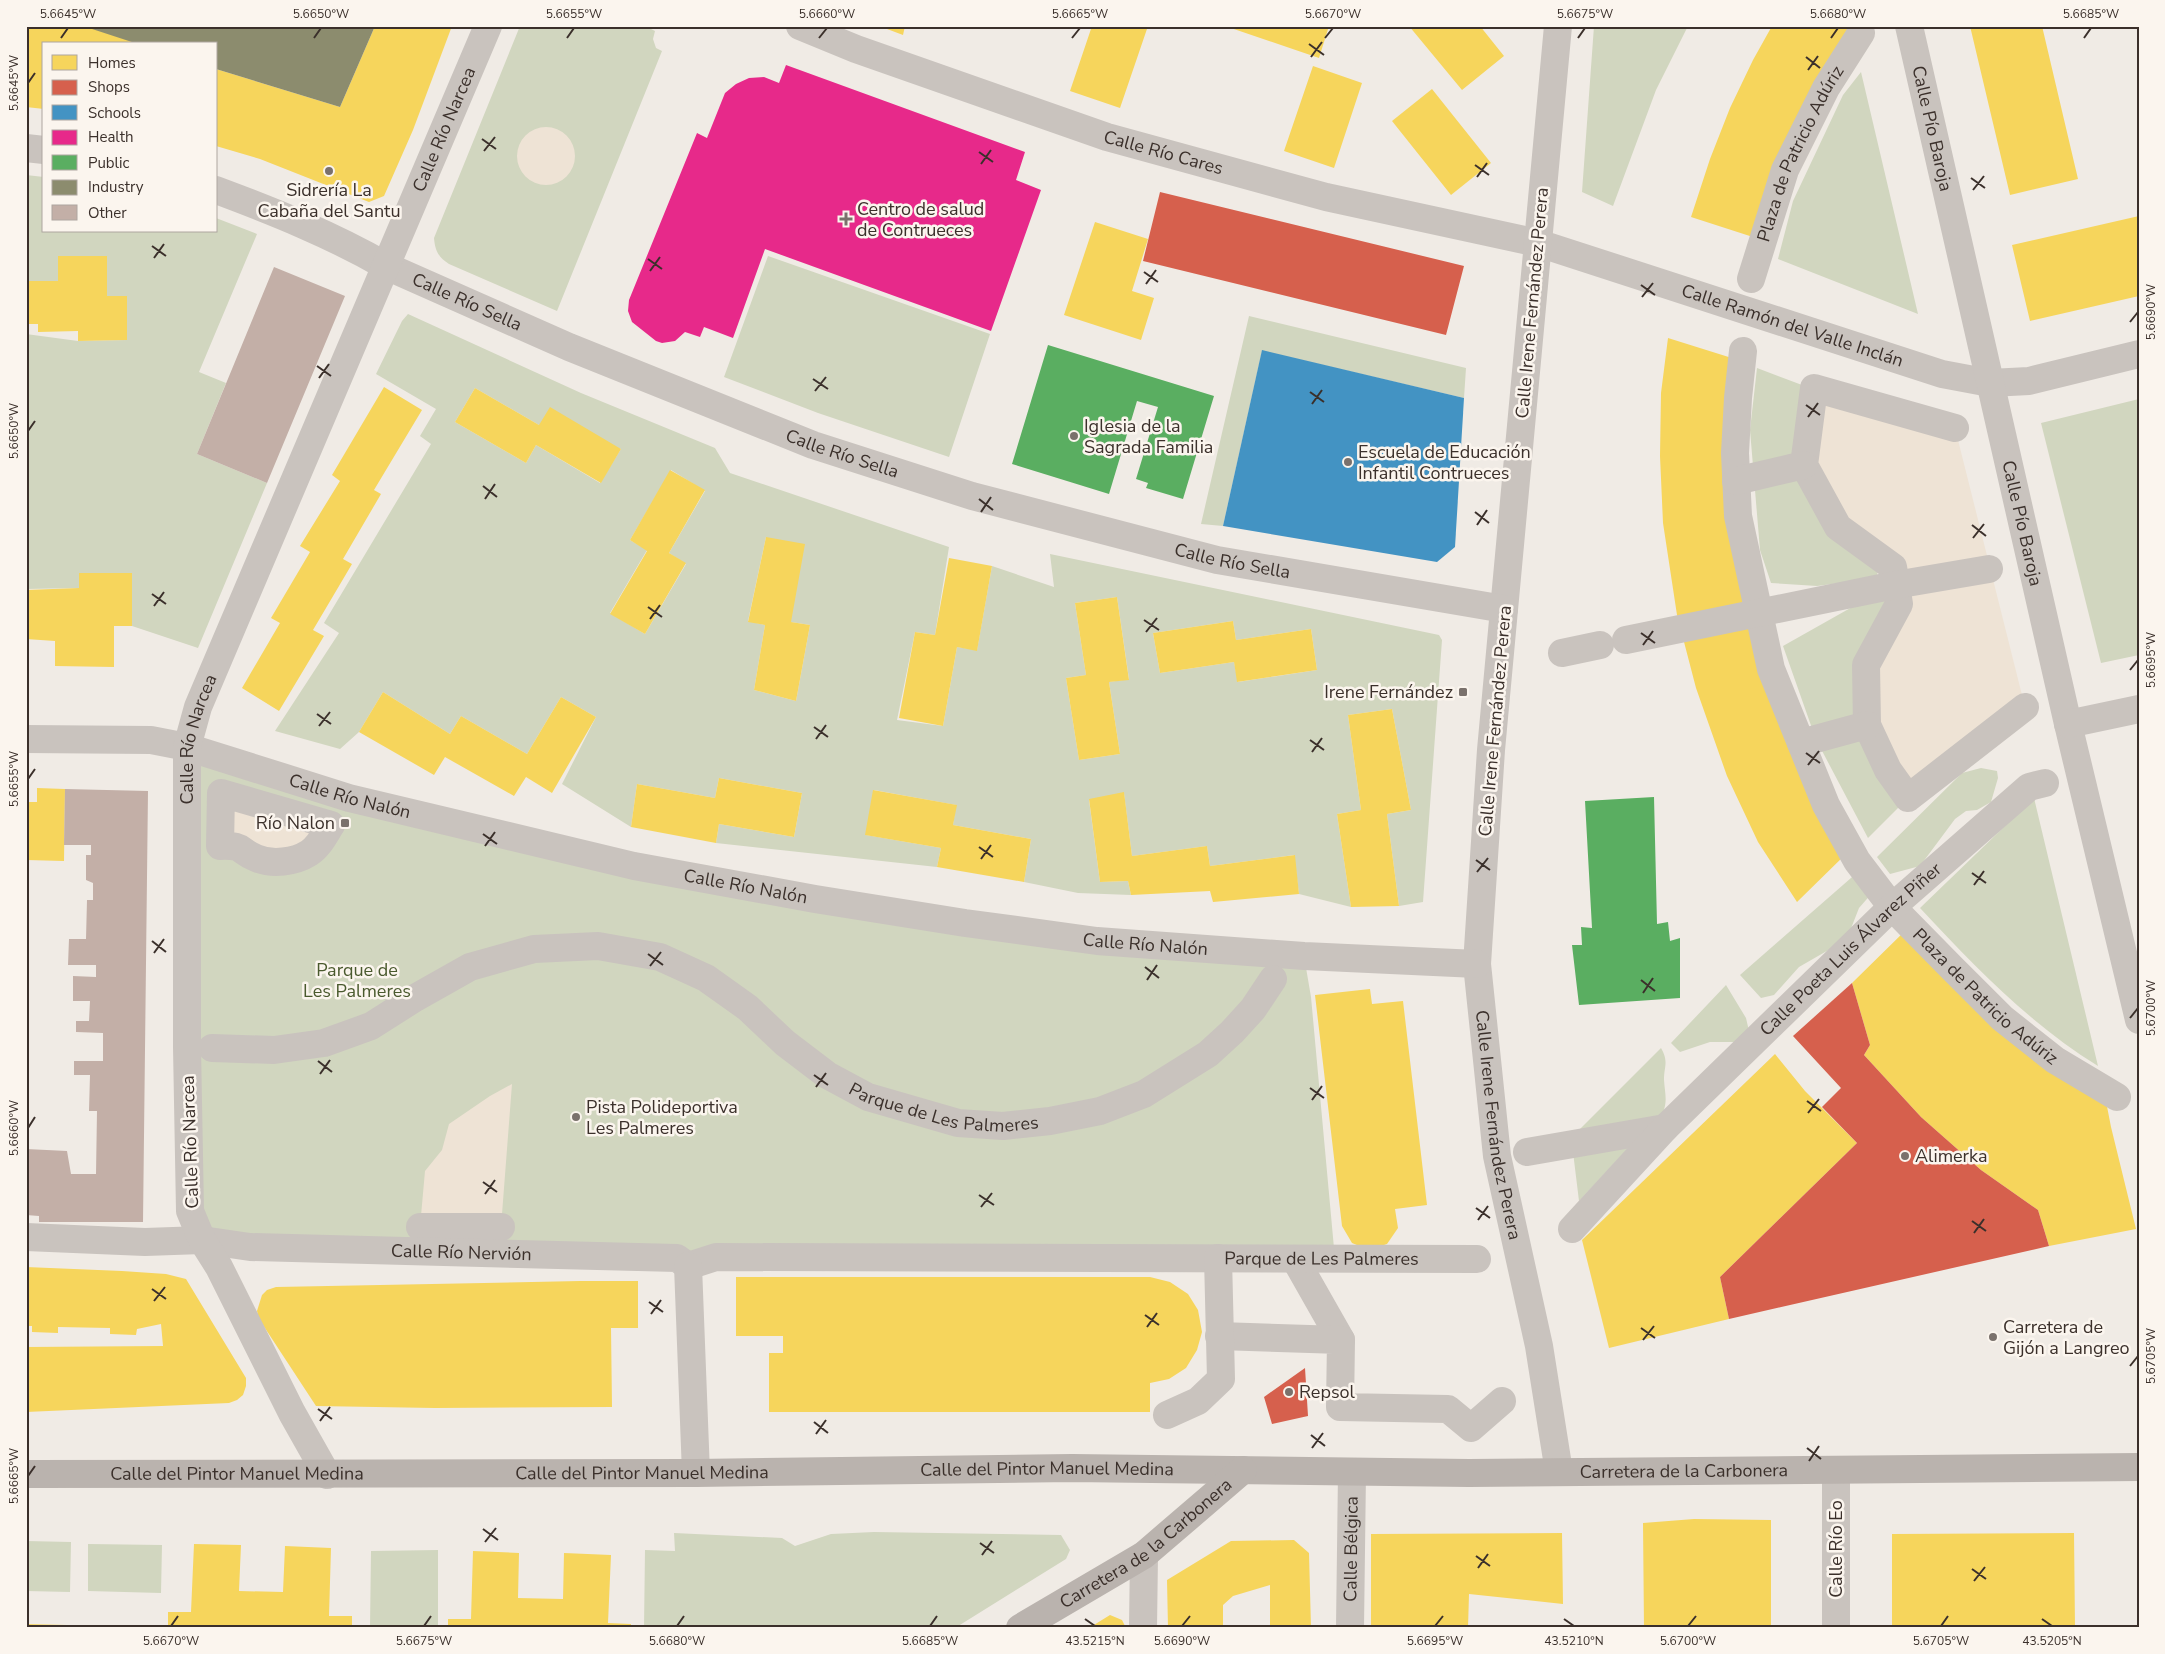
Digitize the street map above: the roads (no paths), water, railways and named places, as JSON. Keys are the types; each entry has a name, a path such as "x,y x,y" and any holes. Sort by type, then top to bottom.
{"main road":[{"name":"Carretera de la Carbonera","path":"1020,1628 1144,1555 1251,1470 1560,1472 2139,1467"},
{"name":"Calle del Pintor Manuel Medina","path":"26,1474 696,1474 1072,1468 1251,1470"}],"street":[{"name":"Calle Río Narcea","path":"327,1475 292,1413 223,1274 202,1240 190,1210 187,1047 187,747 198,708 488,26"},
{"name":"Calle Río Cares","path":"800,26 856,49 1107,137 1326,197 1538,243"},
{"name":"Calle Irene Fernández Perera","path":"1558,26 1491,750 1477,964 1497,1156 1539,1346 1560,1472"},
{"name":"Calle Pío Baroja","path":"1909,26 2068,724 2139,1020"},
{"name":"Plaza de Patricio Adúriz","path":"1752,279 1785,170 1826,88 1862,33"},
{"path":"26,148 42,150"},
{"name":"Calle Río Sella","path":"218,191 284,216 358,250 386,266 569,347 813,445 972,496 1217,560 1504,609"},
{"name":"Calle Ramón del Valle Inclán","path":"1538,243 1942,374 1990,384 2029,382 2139,354"},
{"name":"Plaza de Patricio Adúriz","path":"1743,351 1738,398 1736,481 1738,516 1771,669 1826,805 1853,853 1892,907 2002,1018 2055,1060 2117,1097"},
{"path":"1955,428 1814,388 1804,465 1838,527 1893,567 1899,604 1866,665 1867,725 1888,770 1908,798 2025,707"},
{"path":"1736,481 1804,465"},
{"path":"1626,640 1989,569"},
{"path":"1562,653 1600,645"},
{"path":"2068,724 2139,708"},
{"path":"1802,743 1867,725"},
{"name":"Calle Río Nalón","path":"26,739 151,740 187,747 349,798 634,866 815,899 966,923 1097,941 1304,956 1477,964"},
{"name":"Calle Poeta Luis Álvarez Piñer","path":"1572,1229 1665,1128 1892,907 2030,787 2045,783"},
{"name":"Parque de Les Palmeres","path":"212,1048 274,1050 324,1043 371,1026 415,998 470,967 534,949 598,946 660,958 706,978 748,1008 785,1044 827,1075 868,1097 958,1123 1003,1126 1050,1121 1100,1111 1144,1094 1208,1054 1232,1032 1253,1008 1273,979"},
{"path":"1528,1152 1665,1128"},
{"path":"420,1226 501,1227"},
{"name":"Calle Río Nervión","path":"26,1237 146,1242 202,1240 250,1247 677,1258 688,1266"},
{"name":"Parque de Les Palmeres","path":"688,1266 716,1257 1477,1259"},
{"path":"1167,1415 1198,1401 1221,1379 1218,1258"},
{"path":"1295,1259 1341,1340 1340,1407 1448,1409 1471,1428 1502,1401"},
{"path":"688,1266 696,1474"},
{"path":"1219,1336 1341,1340"},
{"name":"Calle Río Eo","path":"1836,1470 1836,1628"},
{"name":"Calle Bélgica","path":"1350,1628 1352,1472"},
{"path":"1143,1628 1144,1555"}],"place":[{"name":"Sidrería La Cabaña del Santu","path":"329,171"},
{"name":"Centro de salud de Contrueces","path":"846,219"},
{"name":"Iglesia de la Sagrada Familia","path":"1074,436"},
{"name":"Escuela de Educación Infantil Contrueces","path":"1348,462"},
{"name":"Irene Fernández","path":"1463,692"},
{"name":"Río Nalon","path":"345,823"},
{"name":"Pista Polideportiva Les Palmeres","path":"576,1117"},
{"name":"Alimerka","path":"1905,1156"},
{"name":"Carretera de Gijón a Langreo","path":"1993,1337"},
{"name":"Repsol","path":"1289,1392"}]}
